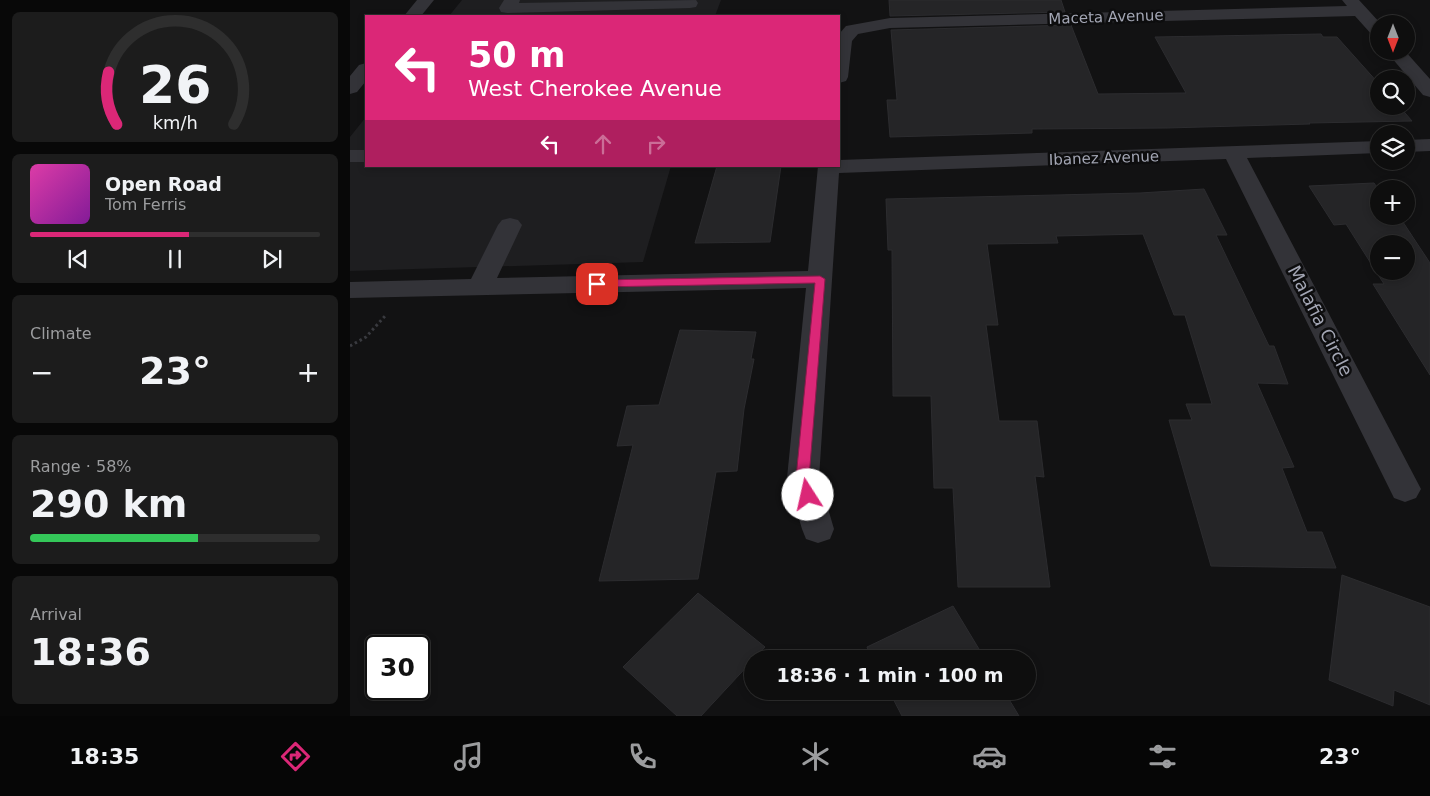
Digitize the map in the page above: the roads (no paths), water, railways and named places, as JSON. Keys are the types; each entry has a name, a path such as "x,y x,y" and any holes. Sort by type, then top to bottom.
{"street":[{"path":"413,15 426,0"},
{"path":"512,0 507,8 690,6"},
{"path":"1355,5 1370,22"},
{"name":"Maceta Avenue","path":"840,68 843,40 852,30 890,23 1355,5"},
{"path":"1403,60 1430,91"},
{"path":"350,88 365,70"},
{"path":"350,95 365,95"},
{"path":"1415,146 1430,145"},
{"name":"Ibanez Avenue","path":"840,167 1234,154 1370,147"},
{"name":"Malafia Circle","path":"1234,154 1405,489"},
{"path":"350,156 365,156"},
{"path":"818,529 803,478 829,167"},
{"path":"480,286 510,225"},
{"path":"350,290 820,279"}]}
